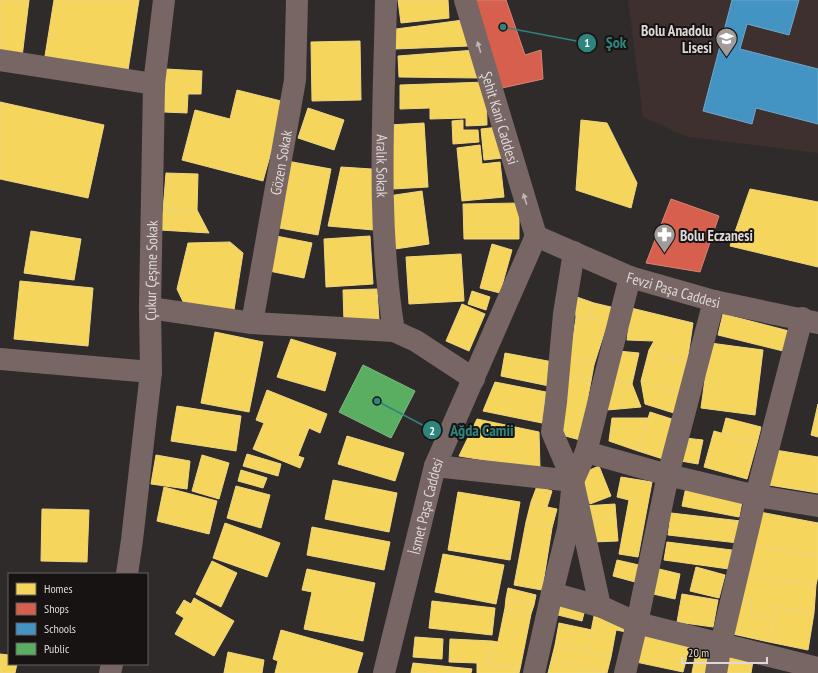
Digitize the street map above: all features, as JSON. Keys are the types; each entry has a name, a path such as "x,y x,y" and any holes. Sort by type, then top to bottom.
{"street":[{"name":"Çukur Çeşme Sokak","path":"126,573 132,540 151,372 150,308 154,84 164,0"},
{"name":"Gözen Sokak","path":"252,324 294,80 297,0"},
{"name":"Aralık Sokak","path":"386,0 382,174 386,251 394,331"},
{"name":"Şehit Kani Caddesi","path":"465,0 536,236"},
{"path":"0,60 154,84"},
{"name":"Fevzi Paşa Caddesi","path":"536,236 630,278 714,301 810,320"},
{"name":"İsmet Paşa Caddesi","path":"384,673 435,466 536,236"},
{"path":"574,252 564,314 552,432 573,481 600,606 602,607"},
{"path":"534,673 568,529 573,481 586,452 630,278"},
{"path":"625,673 668,475 714,301"},
{"path":"150,308 252,324 394,331 416,341 474,379"},
{"path":"716,673 721,644 756,496 810,320"},
{"path":"0,359 151,372"},
{"path":"586,452 668,475 756,496 818,506"},
{"path":"435,466 573,481"},
{"path":"552,593 602,607 637,622 818,668"}],"shaded area":[{"name":"Bolu Anadolu Lisesi","path":"628,0 818,0 818,153 688,137 643,117"}],"building: Homes":[{"path":"0,0 29,0 22,57 0,52"},
{"path":"54,0 139,0 128,70 45,56"},
{"path":"398,0 448,0 449,18 401,23"},
{"path":"463,20 469,46 395,49 396,29"},
{"path":"360,41 361,100 312,101 311,42"},
{"path":"475,50 480,78 399,77 398,56"},
{"path":"166,69 202,71 201,94 188,94 187,113 164,112"},
{"path":"486,82 487,125 466,126 466,118 430,119 430,108 400,109 400,85"},
{"path":"237,90 285,102 263,181 182,160 195,110 230,119"},
{"path":"0,102 104,125 88,198 0,179"},
{"path":"308,108 344,120 334,150 298,138"},
{"path":"463,120 463,130 478,130 479,142 453,144 452,121"},
{"path":"581,120 607,123 637,183 631,208 576,190"},
{"path":"424,123 428,187 393,189 389,125"},
{"path":"499,127 503,158 484,160 481,129"},
{"path":"480,145 482,164 500,162 504,197 462,201 457,148"},
{"path":"287,161 331,169 318,235 274,227"},
{"path":"341,167 372,169 374,230 328,226"},
{"path":"166,173 198,174 197,210 163,211"},
{"path":"750,189 818,202 818,267 730,246"},
{"path":"422,191 429,244 395,249 388,196"},
{"path":"519,203 519,239 464,239 463,204"},
{"path":"197,210 209,233 160,230 163,211"},
{"path":"31,231 81,239 74,280 24,273"},
{"path":"276,236 312,243 304,278 269,271"},
{"path":"370,236 373,284 326,287 324,239"},
{"path":"230,242 243,253 234,310 187,310 177,289 188,243"},
{"path":"492,244 512,250 500,293 480,288"},
{"path":"461,254 464,301 409,304 406,257"},
{"path":"20,281 93,288 88,346 14,339"},
{"path":"377,289 379,320 344,322 343,290"},
{"path":"472,291 490,297 486,310 468,304"},
{"path":"574,296 594,303 588,319 576,317"},
{"path":"594,303 611,307 608,321 588,319"},
{"path":"462,304 485,314 469,351 446,341"},
{"path":"631,308 693,323 687,363 649,350 654,341 627,340"},
{"path":"723,314 789,331 783,351 718,335"},
{"path":"576,317 608,321 594,365 570,359"},
{"path":"215,332 263,342 249,412 201,403"},
{"path":"291,339 336,353 325,391 277,377"},
{"path":"710,343 763,350 755,415 701,408"},
{"path":"649,350 687,363 680,393 641,381"},
{"path":"618,351 639,353 632,384 611,382"},
{"path":"505,353 553,362 549,386 501,376"},
{"path":"570,359 594,365 591,381 567,375"},
{"path":"567,375 591,381 580,440 558,434"},
{"path":"641,381 680,393 677,414 645,404"},
{"path":"495,382 546,392 542,423 483,411"},
{"path":"611,382 632,384 641,407 607,410"},
{"path":"267,390 327,414 320,433 309,428 298,456 304,458 300,468 253,449 264,423 256,420"},
{"path":"818,404 818,437 811,435"},
{"path":"177,406 241,416 236,451 171,441"},
{"path":"650,412 675,420 663,459 638,451"},
{"path":"612,418 648,418 638,451 609,441"},
{"path":"726,418 761,427 757,443 722,433"},
{"path":"477,419 539,432 540,469 459,456"},
{"path":"714,431 757,443 747,479 704,467"},
{"path":"347,436 404,453 395,481 338,464"},
{"path":"685,438 703,440 698,464 681,461"},
{"path":"775,450 818,457 818,493 769,485"},
{"path":"247,454 281,464 278,476 243,466"},
{"path":"156,455 190,461 187,489 151,484"},
{"path":"202,455 229,463 219,499 192,491"},
{"path":"599,466 611,496 590,504 578,475"},
{"path":"241,470 267,478 263,488 238,481"},
{"path":"621,477 652,482 638,557 619,554 629,500 617,497"},
{"path":"333,480 397,493 389,532 325,519"},
{"path":"236,486 270,495 261,528 227,518"},
{"path":"537,486 552,491 547,507 531,502"},
{"path":"164,487 217,501 209,534 157,521"},
{"path":"686,487 743,497 739,517 682,506"},
{"path":"458,492 520,502 510,560 448,550"},
{"path":"531,502 557,509 552,528 526,522"},
{"path":"615,504 616,517 591,519 583,506"},
{"path":"42,509 89,510 87,562 41,561"},
{"path":"760,512 818,523 818,556 754,545"},
{"path":"671,513 741,521 738,543 668,535"},
{"path":"616,517 618,541 592,542 591,519"},
{"path":"526,522 552,528 542,590 514,585"},
{"path":"225,523 280,543 267,577 213,558"},
{"path":"312,527 390,542 384,570 307,555"},
{"path":"667,542 732,550 729,569 664,560"},
{"path":"754,545 818,556 818,576 816,585 747,575"},
{"path":"443,554 504,565 496,604 435,592"},
{"path":"617,560 639,565 635,582 613,576"},
{"path":"212,561 237,573 221,607 196,594"},
{"path":"696,567 725,575 719,598 690,591"},
{"path":"307,569 375,583 363,641 304,629 312,592 302,590"},
{"path":"659,569 680,574 675,599 653,594"},
{"path":"747,575 816,585 814,613 776,607 774,619 750,616 752,601 742,599"},
{"path":"508,588 536,595 534,605 506,598"},
{"path":"682,594 718,600 713,627 677,622"},
{"path":"194,598 234,621 214,656 175,634 184,618 176,613 184,600 191,604"},
{"path":"506,598 534,605 531,614 505,608"},
{"path":"742,599 752,601 750,616 774,619 769,642 733,634"},
{"path":"432,601 495,608 492,635 429,628"},
{"path":"560,603 585,609 582,621 558,615"},
{"path":"776,607 814,613 808,650 769,642"},
{"path":"505,608 531,614 520,669 488,663 492,641 498,642"},
{"path":"594,616 628,624 626,632 616,630 611,657 587,652"},
{"path":"559,623 592,630 587,652 555,645"},
{"path":"281,630 363,653 357,673 275,673 278,661 273,659"},
{"path":"642,634 690,645 683,672 636,662"},
{"path":"415,637 443,639 442,659 413,657"},
{"path":"450,639 492,641 488,663 520,669 519,673 477,673 477,663 449,662"},
{"path":"555,645 611,657 607,673 551,661"},
{"path":"697,646 710,648 706,673 692,673"},
{"path":"228,652 264,660 262,673 224,673"},
{"path":"0,654 8,655 8,665 17,665 15,673 0,673"},
{"path":"726,656 753,661 751,673 723,673"},
{"path":"551,661 605,673 548,673"},
{"path":"413,663 472,669 471,673 411,673"}],"building: Shops":[{"path":"474,0 506,0 525,55 541,50 543,79 502,88"},
{"path":"671,199 719,216 700,272 646,263"}],"building: Schools":[{"name":"Bolu Anadolu Lisesi","path":"732,0 799,0 789,35 747,24 740,49 818,69 818,124 756,108 752,124 703,111"}],"building: Public":[{"path":"363,365 415,391 391,438 339,412"}],"place":[{"name":"Şok","path":"503,27"},
{"name":"Bolu Anadolu Lisesi","path":"727,58"},
{"name":"Bolu Eczanesi","path":"665,254"},
{"name":"Ağda Camii","path":"377,401"}]}
